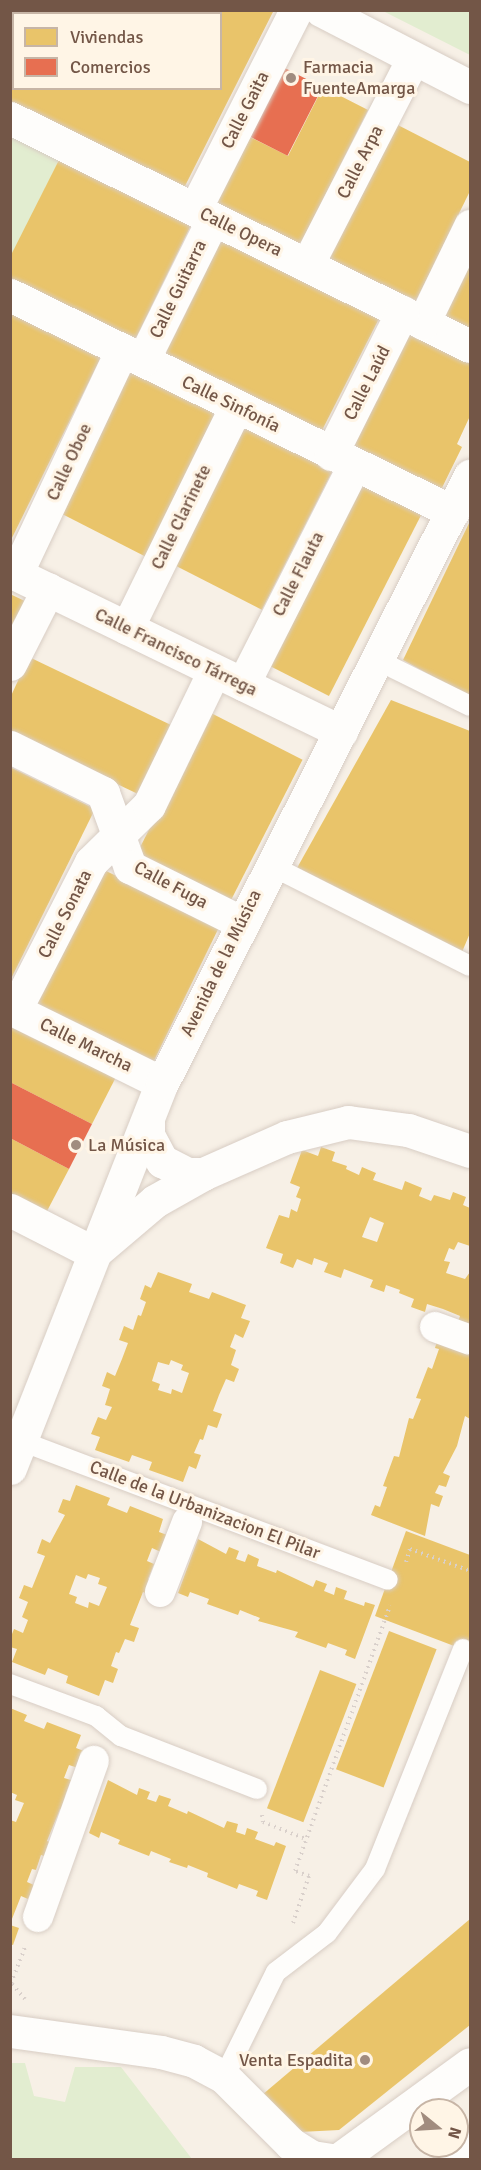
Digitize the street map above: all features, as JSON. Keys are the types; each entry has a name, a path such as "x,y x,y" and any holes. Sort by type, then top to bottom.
{"street":[{"name":"Calle Gaita","path":"204,214 296,10"},
{"path":"321,10 471,87"},
{"name":"Calle Arpa","path":"307,265 413,59"},
{"name":"Calle Opera","path":"10,118 471,346"},
{"name":"Calle Guitarra","path":"133,355 204,214"},
{"name":"Calle Laúd","path":"343,459 413,318 471,226"},
{"name":"Calle Sinfonía","path":"10,295 453,512"},
{"name":"Calle Oboe","path":"13,572 133,355"},
{"name":"Calle Clarinete","path":"127,628 236,406"},
{"name":"Calle Flauta","path":"229,678 343,459"},
{"name":"Avenida de la Música","path":"16,1454 162,1083 270,865 341,732 471,476"},
{"name":"Calle Francisco Tárrega","path":"13,572 341,732"},
{"path":"10,664 48,589"},
{"name":"Calle Sonata","path":"13,1009 91,862 149,805 229,678"},
{"name":"Calle Fuga","path":"10,747 103,793 130,867 241,922"},
{"name":"Calle Marcha","path":"13,1009 162,1083"},
{"path":"148,1120 150,1142 162,1161 188,1174 203,1174"},
{"path":"10,1209 94,1253 155,1201 203,1174 287,1137 348,1122 408,1130 471,1151"},
{"path":"435,1327 471,1340"},
{"path":"160,1592 187,1522"},
{"path":"38,1917 94,1761"},
{"path":"18,2031 161,2052 194,2061 224,2078 291,2144 312,2157 330,2160"},
{"path":"338,2160 471,2064"},
{"path":"450,2160 471,2144"}],"lane":[{"path":"378,660 471,706"},
{"path":"270,865 471,966"},
{"name":"Calle de la Urbanizacion El Pilar","path":"16,1454 395,1582"},
{"path":"224,2078 276,1972 327,1933 375,1869 463,1649"},
{"path":"10,1683 96,1716 122,1736 257,1789"}],"path":[{"path":"309,1876 295,1871 395,1582 410,1549 471,1571"},
{"path":"257,1789 263,1822 306,1839"},
{"path":"18,2031 25,1997 11,1983 38,1917"}],"green space":[{"path":"383,11 470,11 470,55"},
{"path":"14,133 61,156 11,257 10,140"},
{"path":"11,2063 25,2063 34,2096 65,2102 75,2067 121,2067 192,2159 11,2159"}],"building: Viviendas":[{"path":"48,10 274,10 183,190 10,102 10,85 12,82 12,90 222,90 222,12 48,12"},
{"path":"323,87 368,110 298,249 207,203 242,133 288,156"},
{"path":"390,121 470,162 470,191 414,305 321,259"},
{"path":"61,156 193,221 135,340 10,279 10,257"},
{"path":"214,235 379,319 319,437 154,353"},
{"path":"470,246 470,335 435,317"},
{"path":"10,307 103,353 10,542"},
{"path":"401,325 470,358 470,416 457,444 462,447 439,494 342,446"},
{"path":"124,366 218,414 146,557 51,509"},
{"path":"240,419 334,467 262,610 167,562"},
{"path":"357,478 423,512 329,696 263,662"},
{"path":"470,521 470,697 403,660"},
{"path":"10,594 27,602 10,635"},
{"path":"29,657 171,725 138,794 10,733 10,698"},
{"path":"391,700 470,731 470,933 462,952 297,868"},
{"path":"209,712 303,760 230,902 136,855"},
{"path":"10,767 95,809 10,981"},
{"path":"100,868 220,926 153,1062 34,1004"},
{"path":"10,1022 116,1077 92,1124 10,1082"},
{"path":"10,1138 69,1169 46,1213 10,1194"},
{"path":"321,1147 335,1152 332,1161 347,1166 346,1169 359,1175 362,1167 376,1173 373,1180 402,1190 405,1181 422,1188 419,1196 431,1201 434,1195 450,1200 453,1192 466,1197 463,1205 470,1208 470,1246 458,1242 454,1250 449,1248 444,1261 450,1262 446,1273 465,1279 470,1272 470,1329 457,1324 460,1316 443,1309 427,1304 425,1312 411,1307 414,1299 399,1293 400,1290 386,1285 384,1292 370,1287 373,1280 344,1269 341,1278 324,1272 328,1263 314,1258 312,1265 297,1259 293,1268 280,1263 283,1254 266,1248 279,1215 289,1218 291,1209 297,1212 301,1199 296,1197 300,1187 290,1183 302,1150 318,1156","holes":["370,1217 384,1223 377,1242 362,1237"]},
{"path":"158,1272 192,1284 189,1292 209,1299 212,1292 246,1305 241,1318 250,1321 243,1338 235,1334 230,1347 236,1350 231,1365 239,1369 234,1382 226,1379 213,1411 222,1414 217,1428 208,1425 203,1440 200,1439 194,1453 201,1455 196,1469 189,1466 183,1482 149,1470 152,1462 132,1455 129,1462 95,1450 100,1437 91,1434 98,1417 106,1420 112,1407 105,1405 110,1389 102,1386 107,1372 115,1376 128,1343 119,1340 124,1326 133,1330 146,1302 140,1299 145,1285 151,1288","holes":["171,1360 183,1365 181,1370 189,1373 182,1393 172,1389 171,1394 158,1390 160,1384 152,1381 158,1362 169,1365"]},
{"path":"438,1338 470,1349 470,1419 465,1416 457,1446 443,1473 450,1476 446,1487 439,1485 435,1493 443,1496 439,1507 431,1504 425,1536 371,1515 375,1505 380,1507 387,1487 383,1486 394,1456 399,1457 409,1418 413,1419 421,1399 416,1398 428,1367 432,1369 439,1349 435,1348"},
{"path":"76,1485 110,1498 107,1505 127,1513 130,1506 163,1519 159,1532 167,1535 161,1552 152,1548 147,1561 154,1564 148,1579 156,1582 152,1596 143,1592 130,1625 139,1628 134,1642 125,1639 119,1653 116,1652 111,1666 118,1669 113,1683 105,1680 99,1696 66,1683 68,1676 48,1668 45,1675 12,1662 17,1649 10,1647 10,1639 14,1629 23,1633 28,1620 22,1617 28,1602 19,1598 24,1585 32,1588 45,1556 37,1553 42,1539 50,1543 65,1515 58,1512 63,1499 70,1501","holes":["88,1574 100,1578 98,1584 107,1587 99,1606 89,1602 88,1608 75,1603 77,1597 69,1594 76,1575 86,1579"]},
{"path":"406,1531 470,1555 470,1652 375,1616"},
{"path":"198,1539 226,1554 229,1547 239,1551 236,1559 245,1562 248,1554 259,1559 257,1566 276,1573 277,1570 313,1587 316,1580 327,1584 324,1591 334,1595 336,1587 347,1591 344,1599 364,1606 365,1602 375,1605 355,1659 345,1655 347,1650 328,1643 326,1648 295,1637 298,1632 258,1621 260,1618 240,1610 238,1615 207,1604 209,1599 190,1592 188,1597 178,1593"},
{"path":"389,1631 437,1649 384,1787 336,1769"},
{"path":"320,1670 356,1684 303,1822 267,1808"},
{"path":"10,1708 27,1715 24,1721 44,1729 47,1722 81,1735 76,1748 84,1751 78,1768 69,1765 64,1778 71,1780 65,1796 73,1799 68,1813 60,1809 47,1841 55,1844 50,1858 41,1855 36,1870 32,1869 27,1882 34,1885 28,1899 21,1896 10,1924 10,1820 16,1822 24,1803 15,1800 17,1795 10,1792"},
{"path":"108,1780 137,1795 139,1788 150,1792 147,1799 156,1802 159,1795 171,1799 168,1806 187,1814 188,1811 224,1828 227,1821 238,1824 236,1832 245,1835 247,1828 258,1832 255,1839 274,1846 276,1842 286,1846 267,1900 256,1896 258,1891 239,1884 237,1889 207,1877 208,1873 188,1865 187,1868 169,1862 171,1859 151,1851 149,1856 118,1844 120,1840 101,1832 99,1838 89,1833"},
{"name":"Venta Espadita","path":"470,1919 470,2025 339,2130 300,2132 262,2095"},
{"path":"10,1925 19,1928 13,1945 10,1944"}],"building: Comercios":[{"path":"277,64 322,87 287,156 242,133"},
{"path":"10,1082 92,1124 69,1169 10,1138"}],"place":[{"name":"Farmacia FuenteAmarga","path":"291,78"},
{"name":"La Música","path":"76,1145"},
{"name":"Venta Espadita","path":"365,2060"}]}
